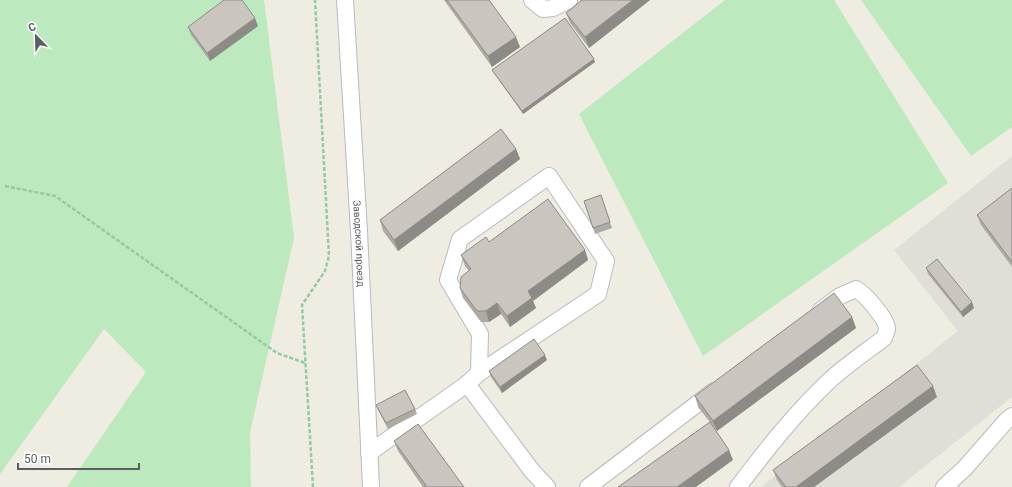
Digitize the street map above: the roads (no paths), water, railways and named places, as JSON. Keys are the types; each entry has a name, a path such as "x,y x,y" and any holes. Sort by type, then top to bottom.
{"street":[{"name":"Заводской проезд","path":"345,0 359,231 371,487"},
{"path":"532,0 543,9 553,8 569,0"},
{"path":"369,453 467,384 480,373 598,294 606,261 549,176 460,239 448,280 480,334 480,373"},
{"path":"738,487 802,409 830,380 884,338 887,329 884,321 862,292 856,290 840,296 808,320"},
{"path":"588,487 726,382"},
{"path":"467,384 532,471 547,487"},
{"path":"944,487 964,469 1012,416"}]}
